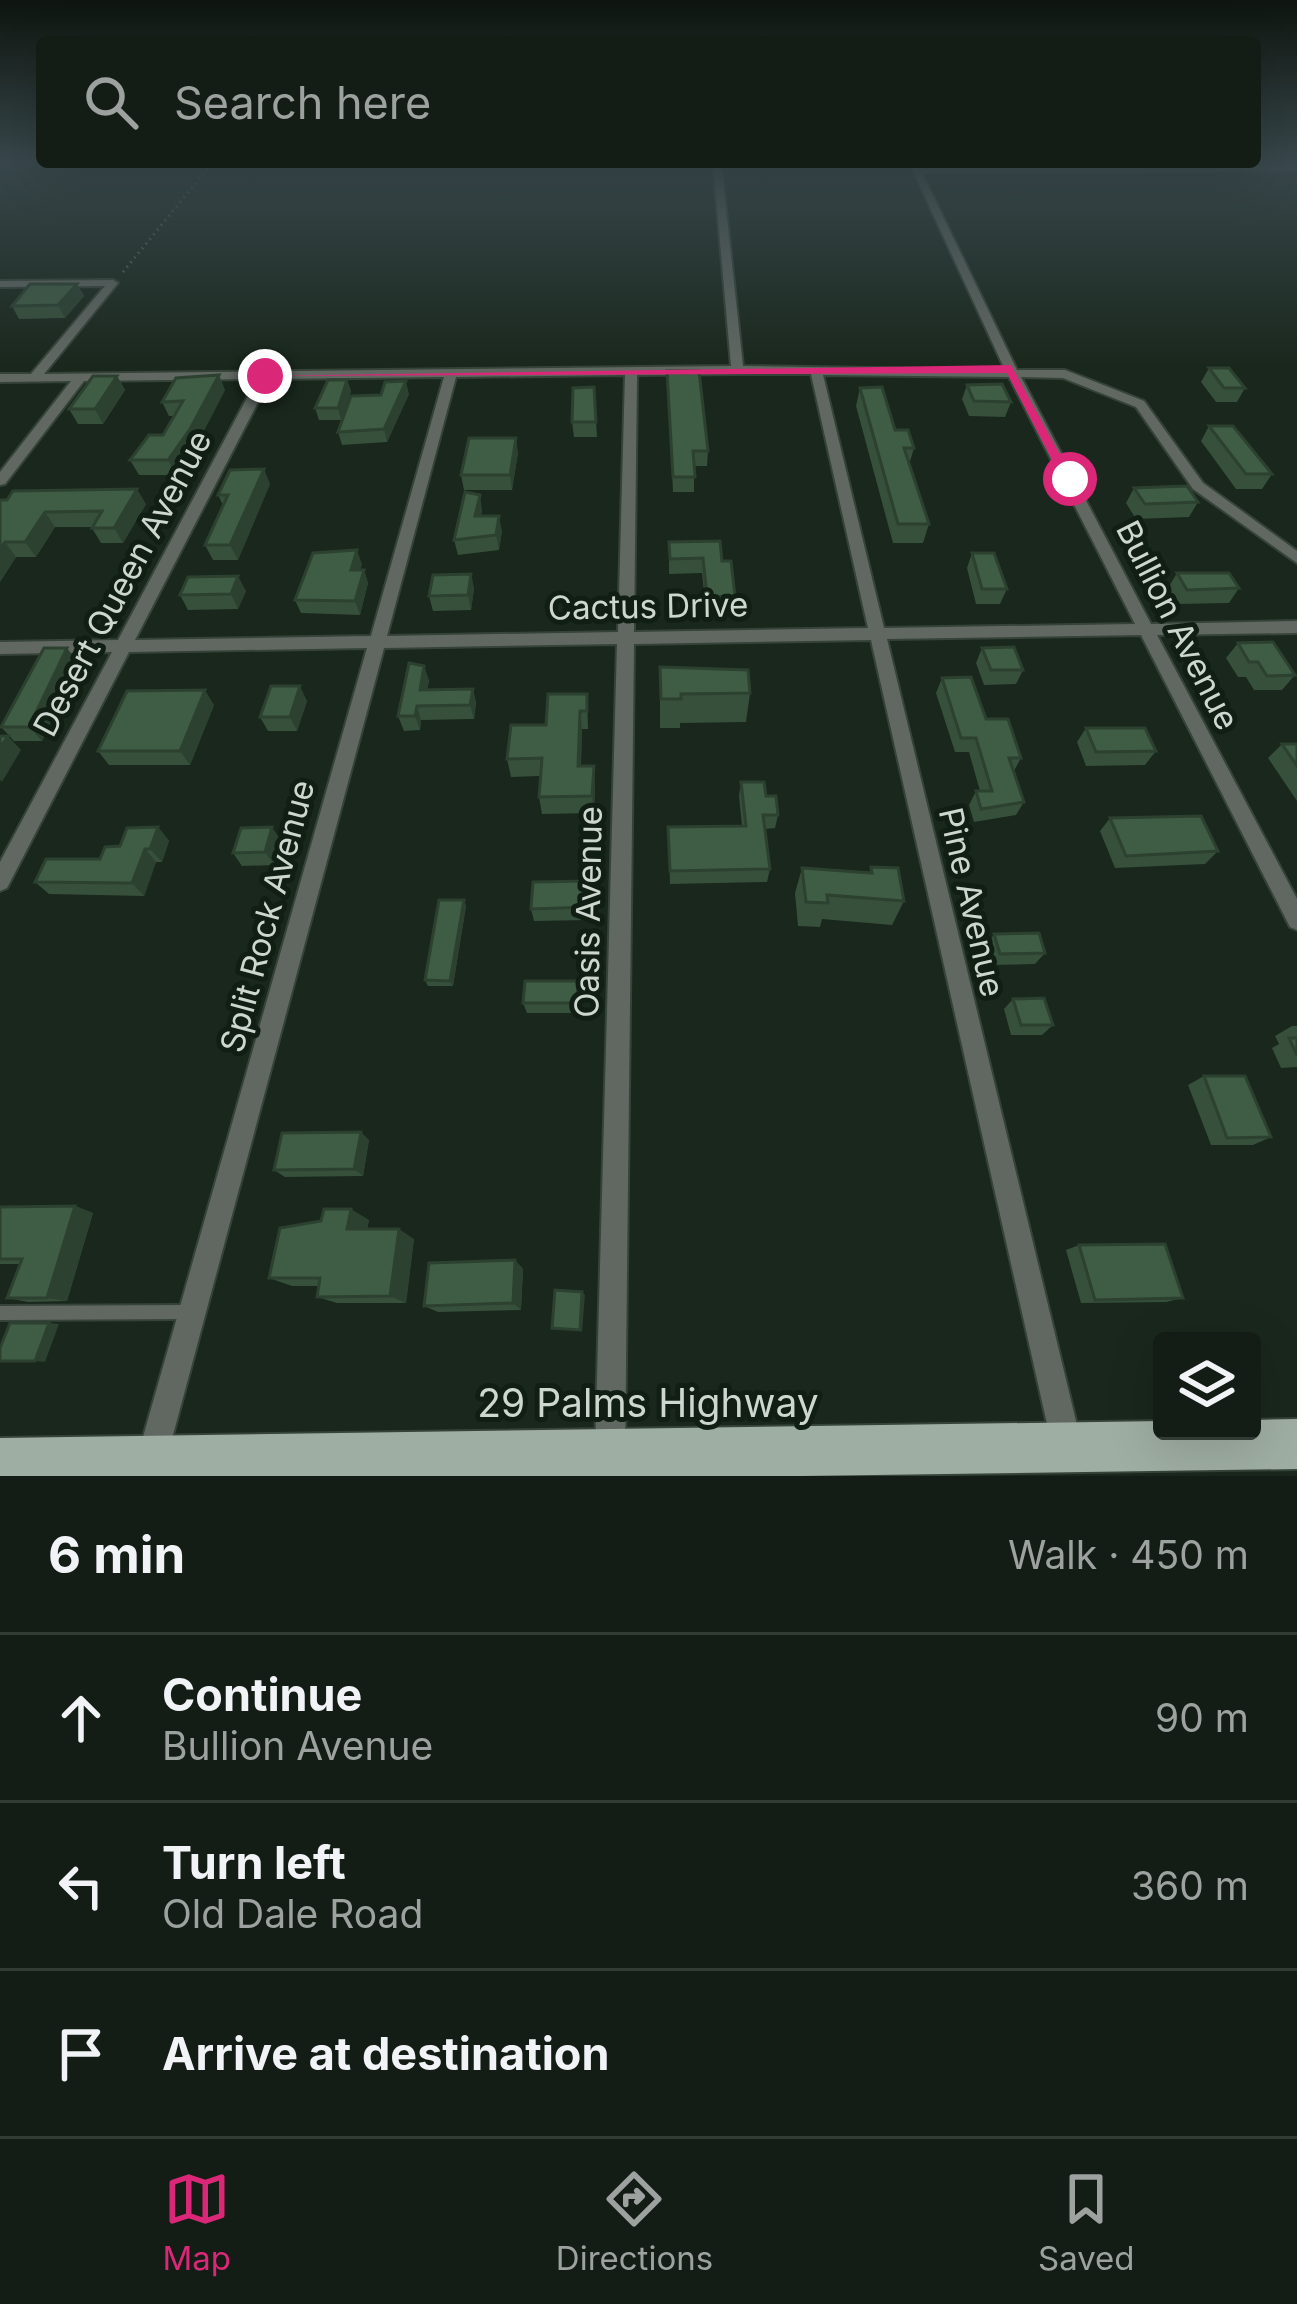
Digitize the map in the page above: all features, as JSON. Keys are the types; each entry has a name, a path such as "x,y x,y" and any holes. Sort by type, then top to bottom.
{"main road":[{"name":"29 Palms Highway","path":"0,1463 149,1469 610,1454 1297,1444"}],"street":[{"path":"724,230 737,370"},
{"name":"Bullion Avenue","path":"945,230 1011,369 1297,920"},
{"path":"0,284 113,283"},
{"path":"34,378 113,283"},
{"path":"0,378 737,370 1011,369 1065,374 1140,404 1198,486 1297,558"},
{"name":"Pine Avenue","path":"816,370 1068,1449"},
{"name":"Oasis Avenue","path":"610,1454 631,371"},
{"name":"Split Rock Avenue","path":"149,1469 451,374"},
{"name":"Desert Queen Avenue","path":"0,882 265,376"},
{"path":"0,481 80,378"},
{"name":"Cactus Drive","path":"0,647 1297,627"}],"lane":[{"path":"0,1313 193,1312"}],"path":[{"path":"113,283 157,230"}],"building":[{"path":"30,284 77,284 58,305 12,306"},
{"path":"1209,368 1229,368 1245,388 1224,388"},
{"path":"667,371 699,371 708,451 693,451 695,477 673,477"},
{"path":"219,375 168,460 130,460 149,435 163,435 183,401 162,402 176,378"},
{"path":"93,376 117,376 95,409 69,409"},
{"path":"328,380 347,380 338,408 315,408"},
{"path":"406,381 384,429 338,432 351,396 381,395 385,382"},
{"path":"1002,384 1011,402 974,401 967,385"},
{"path":"594,387 596,422 572,422 573,388"},
{"path":"882,387 895,430 908,430 914,448 904,448 929,524 898,524 860,388"},
{"path":"1209,426 1233,426 1272,474 1246,474"},
{"path":"469,438 516,438 510,475 461,475"},
{"path":"264,469 230,545 205,545 228,495 218,495 230,470"},
{"path":"1187,486 1198,502 1145,504 1134,488"},
{"path":"137,489 114,528 92,528 102,511 45,512 25,542 5,542 0,549 0,500 7,500 13,491"},
{"path":"465,492 480,495 475,516 499,516 496,535 454,540"},
{"path":"720,541 722,561 731,561 735,596 707,597 703,558 670,559 669,542"},
{"path":"357,550 351,570 364,570 355,601 295,600 313,553"},
{"path":"972,553 994,553 1007,589 982,589"},
{"path":"1177,573 1229,573 1239,588 1187,590"},
{"path":"471,574 468,595 429,596 433,575"},
{"path":"238,576 231,594 180,595 188,577"},
{"path":"1273,642 1295,675 1267,676 1258,662 1249,662 1238,643"},
{"path":"1014,647 1023,670 991,670 982,648"},
{"path":"44,648 67,648 29,727 1,727"},
{"path":"409,663 424,666 420,690 473,689 470,705 417,706 415,716 398,716"},
{"path":"660,667 748,670 750,693 681,694 681,699 661,699"},
{"path":"971,677 986,719 1008,719 1021,758 1009,758 1024,802 981,809 976,791 992,791 976,738 961,738 942,678"},
{"path":"271,686 300,686 290,717 260,717"},
{"path":"205,690 180,751 98,751 127,691"},
{"path":"548,694 587,694 587,711 580,711 578,766 594,766 592,796 539,797 542,758 507,759 511,725 546,725"},
{"path":"1086,728 1145,728 1156,751 1096,752"},
{"path":"1282,744 1297,744 1297,766"},
{"path":"741,782 764,782 766,796 776,796 778,815 763,815 770,869 670,871 668,827 746,826"},
{"path":"1201,816 1218,851 1126,856 1110,818"},
{"path":"158,827 132,883 35,882 46,859 100,859 105,847 120,846 127,828"},
{"path":"272,827 265,852 233,853 241,828"},
{"path":"871,867 898,868 904,901 827,895 828,903 806,902 802,868 872,873"},
{"path":"589,881 588,907 531,909 533,882"},
{"path":"439,900 464,900 450,981 425,980"},
{"path":"1039,933 1045,953 1000,954 994,934"},
{"path":"525,981 578,981 577,1003 523,1003"},
{"path":"1044,998 1053,1025 1021,1025 1013,999"},
{"path":"1204,1076 1245,1076 1271,1137 1227,1138"},
{"path":"361,1132 354,1169 274,1170 282,1133"},
{"path":"75,1206 47,1298 7,1298 22,1259 0,1259 0,1207"},
{"path":"324,1209 351,1209 347,1229 399,1229 390,1296 317,1297 320,1278 269,1278 280,1228 321,1221"},
{"path":"1165,1244 1183,1298 1095,1300 1079,1245"},
{"path":"515,1260 513,1303 424,1306 429,1263"},
{"path":"555,1290 582,1292 580,1330 552,1328"},
{"path":"10,1323 49,1323 35,1361 0,1361"}],"route":[{"path":"265,376 1011,369 1070,479"}]}
